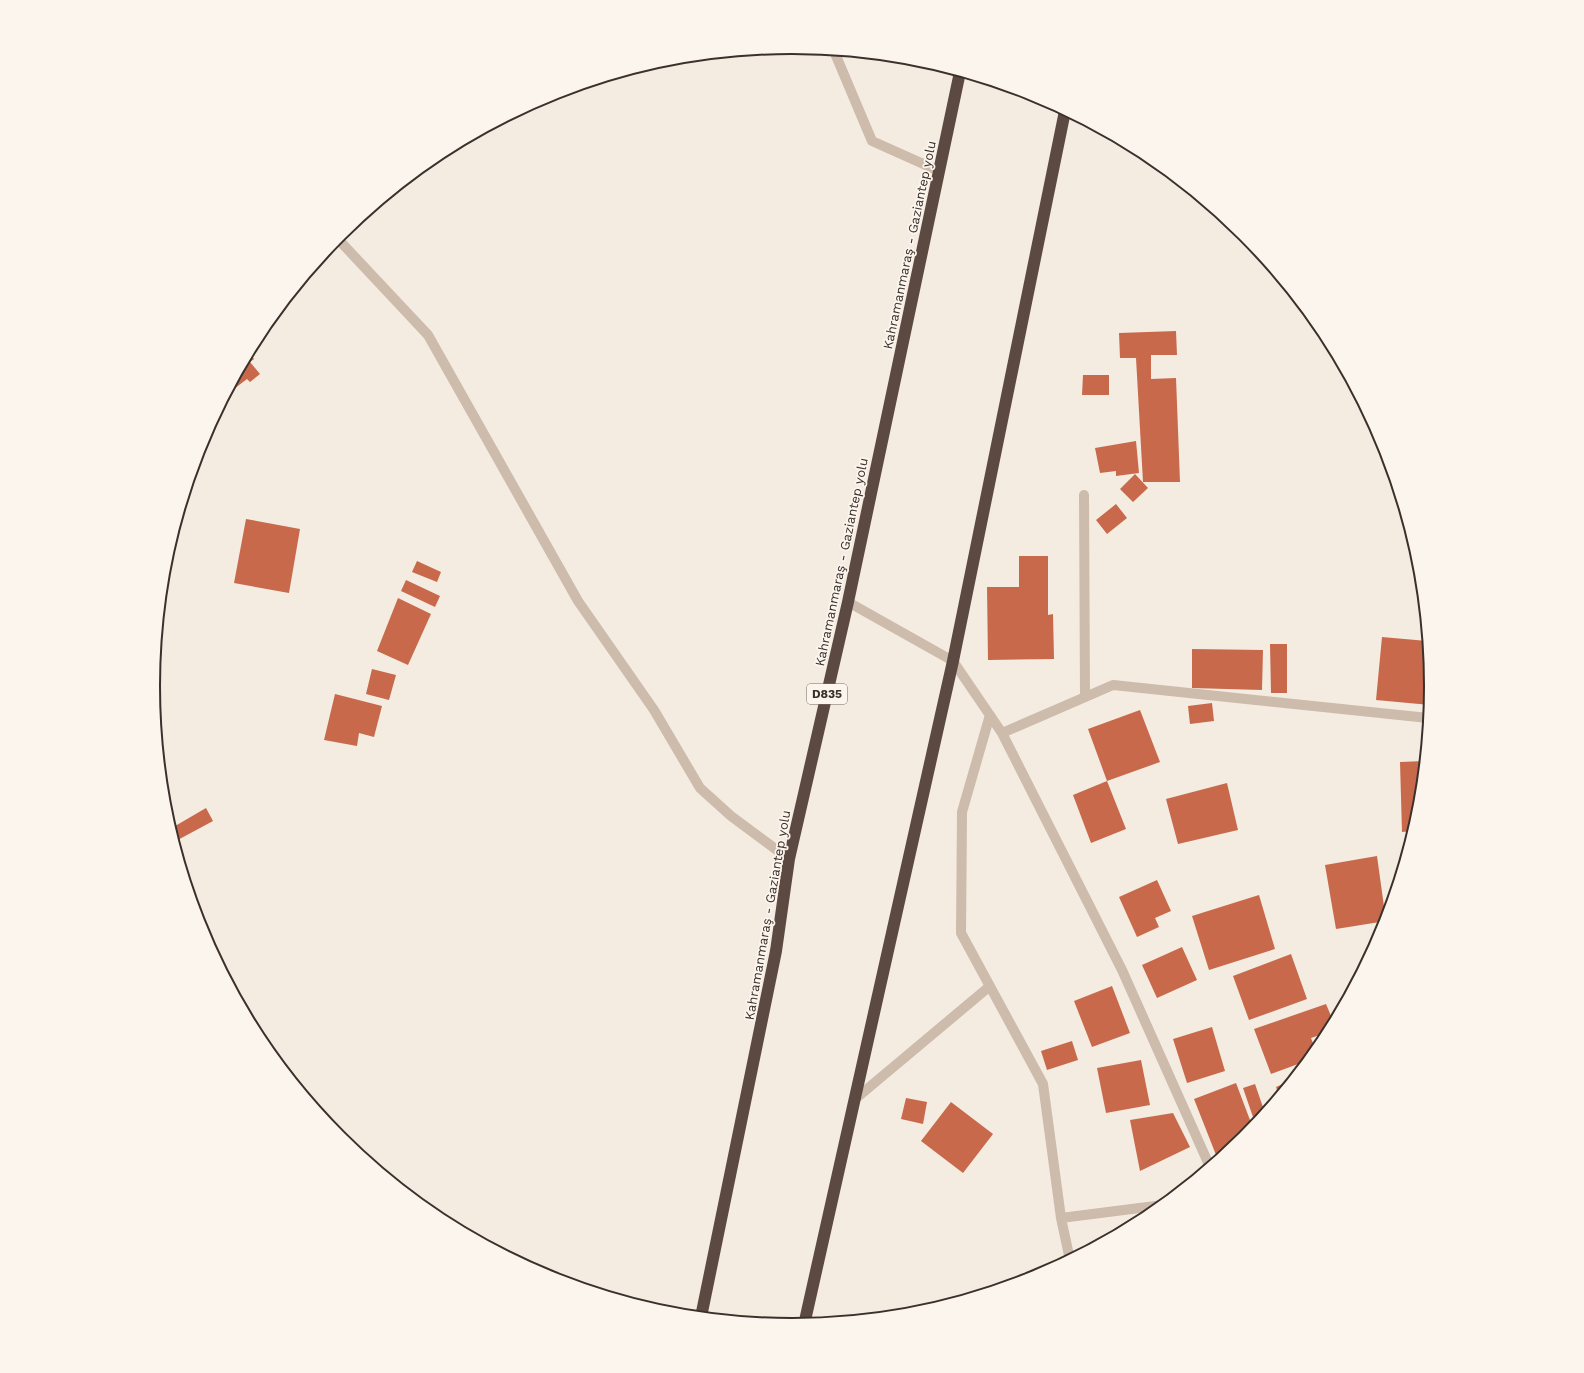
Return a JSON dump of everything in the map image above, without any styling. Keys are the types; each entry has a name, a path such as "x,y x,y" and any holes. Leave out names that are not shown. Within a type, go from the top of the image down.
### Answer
{"highway":[{"name":"Kahramanmaraş - Gaziantep yolu","path":"702,1313 776,951 789,859 848,602 959,77"},
{"path":"805,1319 953,661 1064,115"}],"street":[{"path":"836,55 872,141 939,171"},
{"path":"341,243 428,335 578,601 654,710 700,788 731,816 789,859"},
{"path":"1084,495 1085,697"},
{"path":"848,602 953,661 1002,733 1122,970 1208,1163"},
{"path":"1002,733 1113,685 1423,718"},
{"path":"990,715 962,812 961,933 1043,1084 1061,1218 1069,1255"},
{"path":"854,1100 990,986"},
{"path":"1061,1218 1151,1207"}],"building":[{"path":"1176,331 1177,355 1151,355 1151,379 1176,378 1180,482 1143,482 1136,358 1120,358 1119,333"},
{"path":"252,357 254,359 250,362 260,374 250,382 247,379 234,389"},
{"path":"1083,375 1109,375 1109,395 1082,395"},
{"path":"1136,441 1139,473 1116,476 1116,471 1100,473 1095,448"},
{"path":"1135,474 1148,488 1133,502 1120,489"},
{"path":"1116,504 1127,518 1107,534 1096,520"},
{"path":"246,519 300,529 289,593 234,583"},
{"path":"1019,556 1048,556 1048,615 1053,614 1054,659 988,660 987,587 1019,587"},
{"path":"417,561 441,572 437,582 412,572"},
{"path":"406,580 440,596 435,607 401,591"},
{"path":"398,598 431,614 408,665 377,651"},
{"path":"1382,637 1423,641 1424,704 1376,700"},
{"path":"1270,644 1287,644 1287,693 1271,693"},
{"path":"1192,649 1263,650 1262,690 1192,688"},
{"path":"372,669 396,675 389,700 366,694"},
{"path":"335,694 382,706 374,737 359,733 357,746 324,740"},
{"path":"1212,703 1214,721 1190,724 1188,706"},
{"path":"1140,710 1160,762 1107,781 1088,729"},
{"path":"1420,761 1407,832 1402,832 1400,762"},
{"path":"1107,781 1126,829 1091,843 1073,795"},
{"path":"1227,783 1238,830 1178,844 1166,799"},
{"path":"206,808 213,821 179,840 176,826"},
{"path":"1377,856 1384,908 1379,922 1336,929 1325,865"},
{"path":"1157,880 1171,911 1155,918 1159,927 1137,937 1119,897"},
{"path":"1259,895 1275,949 1209,970 1192,916"},
{"path":"1182,947 1197,980 1157,998 1142,965"},
{"path":"1291,954 1307,999 1249,1020 1233,976"},
{"path":"1112,986 1130,1033 1092,1047 1074,1001"},
{"path":"1326,1004 1331,1017 1320,1035 1311,1038 1313,1044 1300,1063 1271,1074 1254,1029"},
{"path":"1212,1027 1225,1071 1187,1083 1173,1039"},
{"path":"1072,1041 1078,1060 1047,1070 1041,1051"},
{"path":"1141,1060 1150,1105 1106,1113 1097,1068"},
{"path":"1236,1083 1251,1122 1216,1155 1194,1099"},
{"path":"1285,1083 1278,1092 1276,1087"},
{"path":"1255,1084 1264,1109 1257,1116 1253,1117 1243,1088"},
{"path":"906,1098 927,1102 923,1124 901,1119"},
{"path":"951,1102 993,1134 963,1173 921,1141"},
{"path":"1173,1113 1190,1147 1140,1171 1130,1120"}]}
